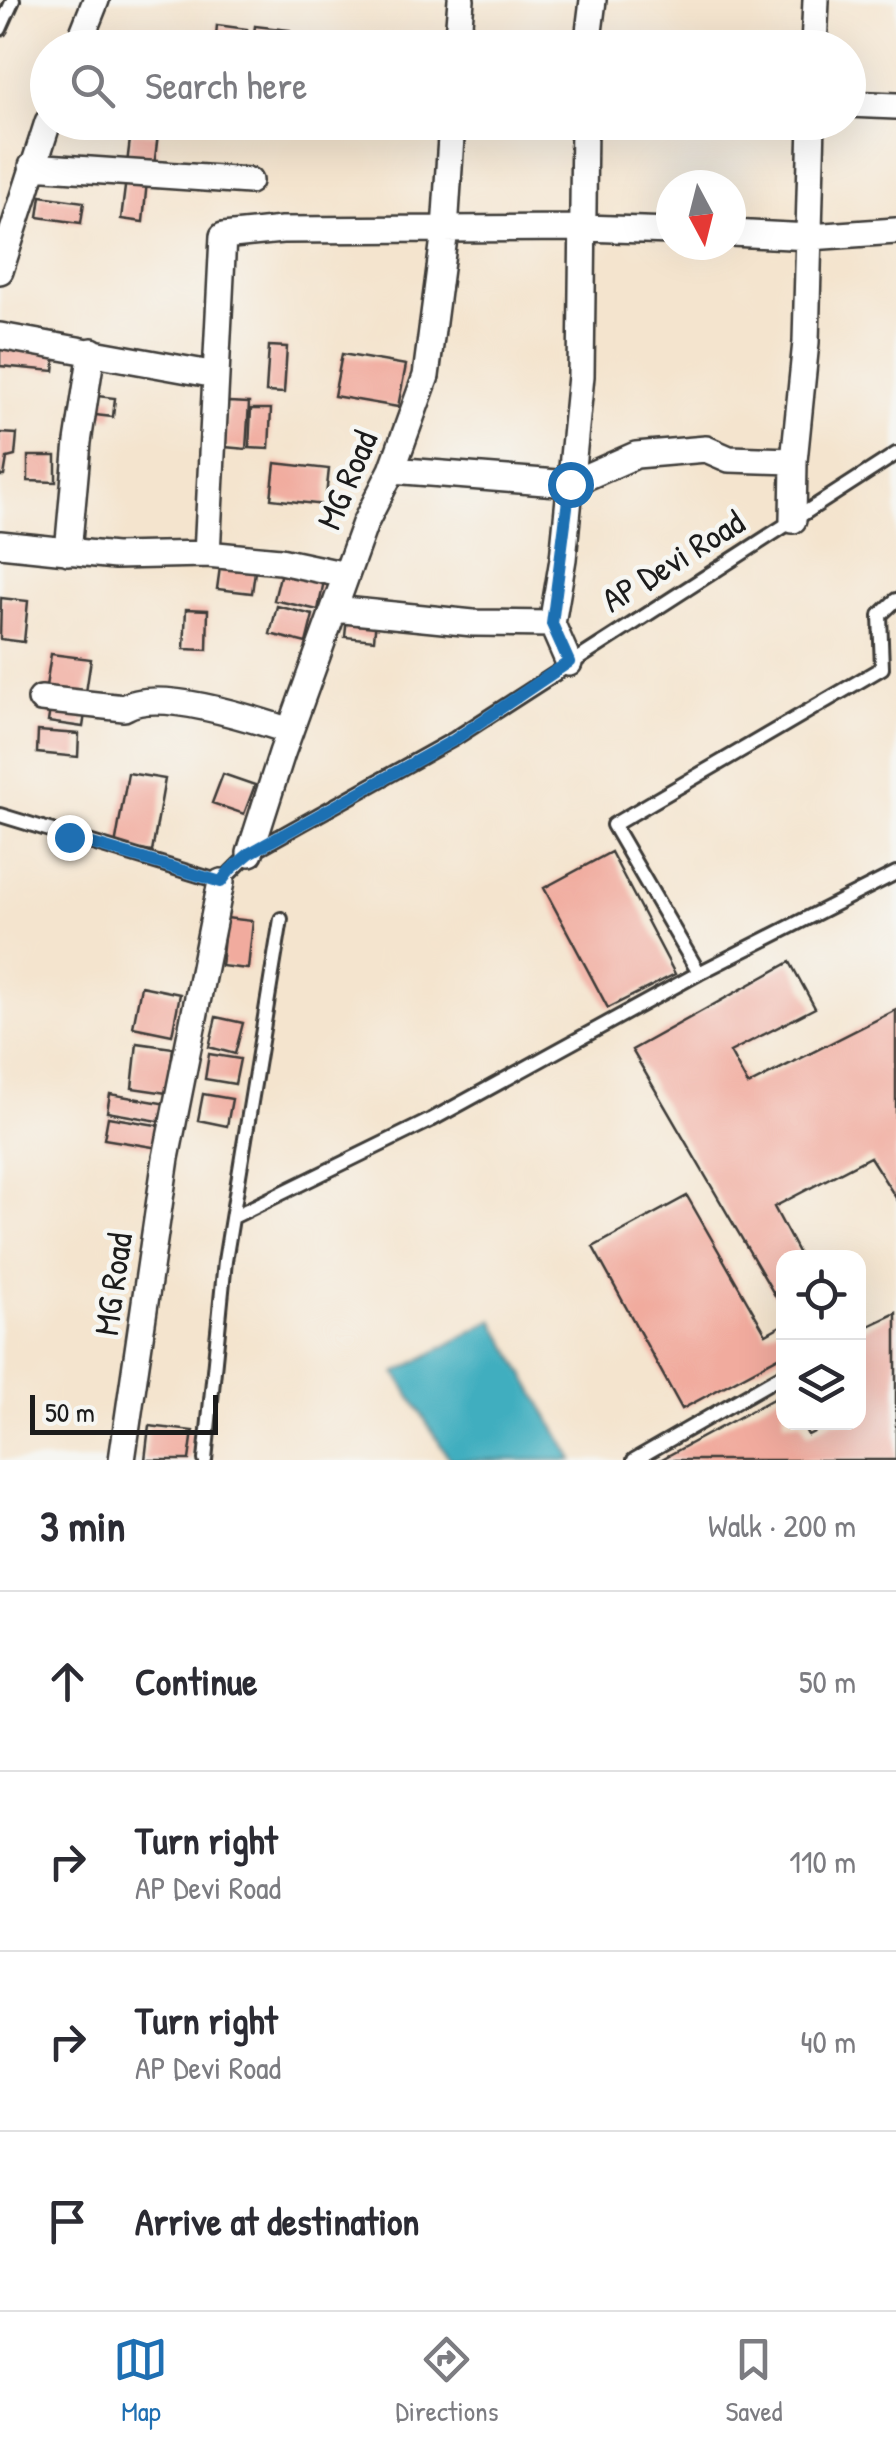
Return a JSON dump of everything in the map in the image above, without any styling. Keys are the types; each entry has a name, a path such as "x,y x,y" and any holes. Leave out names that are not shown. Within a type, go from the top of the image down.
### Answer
{"street":[{"path":"84,30 96,0"},
{"path":"458,30 461,0"},
{"path":"589,30 593,0"},
{"path":"815,30 816,0"},
{"path":"866,105 896,106"},
{"path":"0,271 41,140"},
{"name":"MG Road","path":"250,853 365,523 392,470 426,376 445,230 451,140"},
{"path":"569,662 552,624 582,376 584,140"},
{"path":"792,520 806,342 812,140"},
{"path":"32,166 249,182"},
{"path":"207,554 223,236 282,230 656,230"},
{"path":"746,234 810,237 896,231"},
{"path":"0,336 216,375"},
{"path":"68,552 78,442 92,351"},
{"path":"392,470 570,484 636,455 706,449 729,460 794,461"},
{"path":"0,544 115,556 207,554 280,561 346,575"},
{"path":"334,609 473,623 552,624"},
{"path":"42,699 124,708 136,700 200,706 290,732"},
{"name":"MG Road","path":"122,1460 166,1158 221,882"}],"lane":[{"path":"0,29 13,0"},
{"name":"AP Devi Road","path":"221,882 250,853 454,740 569,662 896,454"},
{"path":"699,973 613,825 882,668 880,615 896,600"},
{"path":"0,815 221,882"},
{"path":"233,1217 430,1120 699,973 896,873"},
{"path":"205,1460 225,1261 281,919"},
{"path":"634,1460 776,1379"}],"water":[{"path":"493,1320 573,1460 450,1460 396,1373"}],"building":[{"path":"217,25 247,29 247,30 217,30"},
{"path":"255,26 290,30 254,30"},
{"path":"130,140 157,140 154,167 127,164"},
{"path":"126,179 147,181 143,222 121,219"},
{"path":"41,196 84,202 81,223 38,217"},
{"path":"269,346 287,347 284,393 266,392"},
{"path":"0,348 56,353 54,371 0,366"},
{"path":"342,354 406,365 398,407 334,396"},
{"path":"88,395 115,398 113,417 86,414"},
{"path":"228,402 249,403 246,449 225,447"},
{"path":"251,409 271,409 269,449 249,448"},
{"path":"0,433 17,434 15,456 7,458 4,476 0,476"},
{"path":"28,456 56,456 56,482 28,481"},
{"path":"275,463 329,469 325,505 271,499"},
{"path":"221,560 256,564 252,593 217,589"},
{"path":"281,572 324,581 318,610 274,600"},
{"path":"1,598 28,601 24,642 0,639"},
{"path":"277,606 313,615 306,643 270,634"},
{"path":"186,609 208,610 207,650 184,649"},
{"path":"347,616 376,618 374,640 345,637"},
{"path":"51,654 91,659 85,699 45,693"},
{"path":"51,702 86,707 83,727 48,722"},
{"path":"38,731 79,734 78,757 37,753"},
{"path":"128,773 165,779 152,852 115,846"},
{"path":"223,774 255,785 244,814 212,803"},
{"path":"611,852 675,974 608,1008 544,888"},
{"path":"226,918 253,921 248,969 221,966"},
{"path":"790,962 815,1008 730,1052 748,1085 896,1010 896,1198 870,1157 774,1207 797,1250 776,1250 776,1297 632,1050"},
{"path":"141,986 180,994 172,1035 133,1027"},
{"path":"216,1017 243,1023 235,1054 209,1047"},
{"path":"137,1043 173,1048 167,1093 132,1088"},
{"path":"209,1054 240,1059 235,1084 205,1079"},
{"path":"110,1094 167,1104 164,1122 107,1112"},
{"path":"203,1094 232,1099 227,1126 198,1120"},
{"path":"108,1117 168,1127 165,1149 104,1139"},
{"path":"687,1196 766,1334 776,1328 776,1358 682,1409 593,1247"},
{"path":"896,1313 896,1460 660,1460 776,1397 776,1430 805,1430 808,1435 818,1430 866,1430 866,1327"},
{"path":"149,1426 193,1431 189,1460 145,1460"}],"route":[{"path":"69,837 221,882 250,853 454,740 569,662 552,624 570,484"}]}
